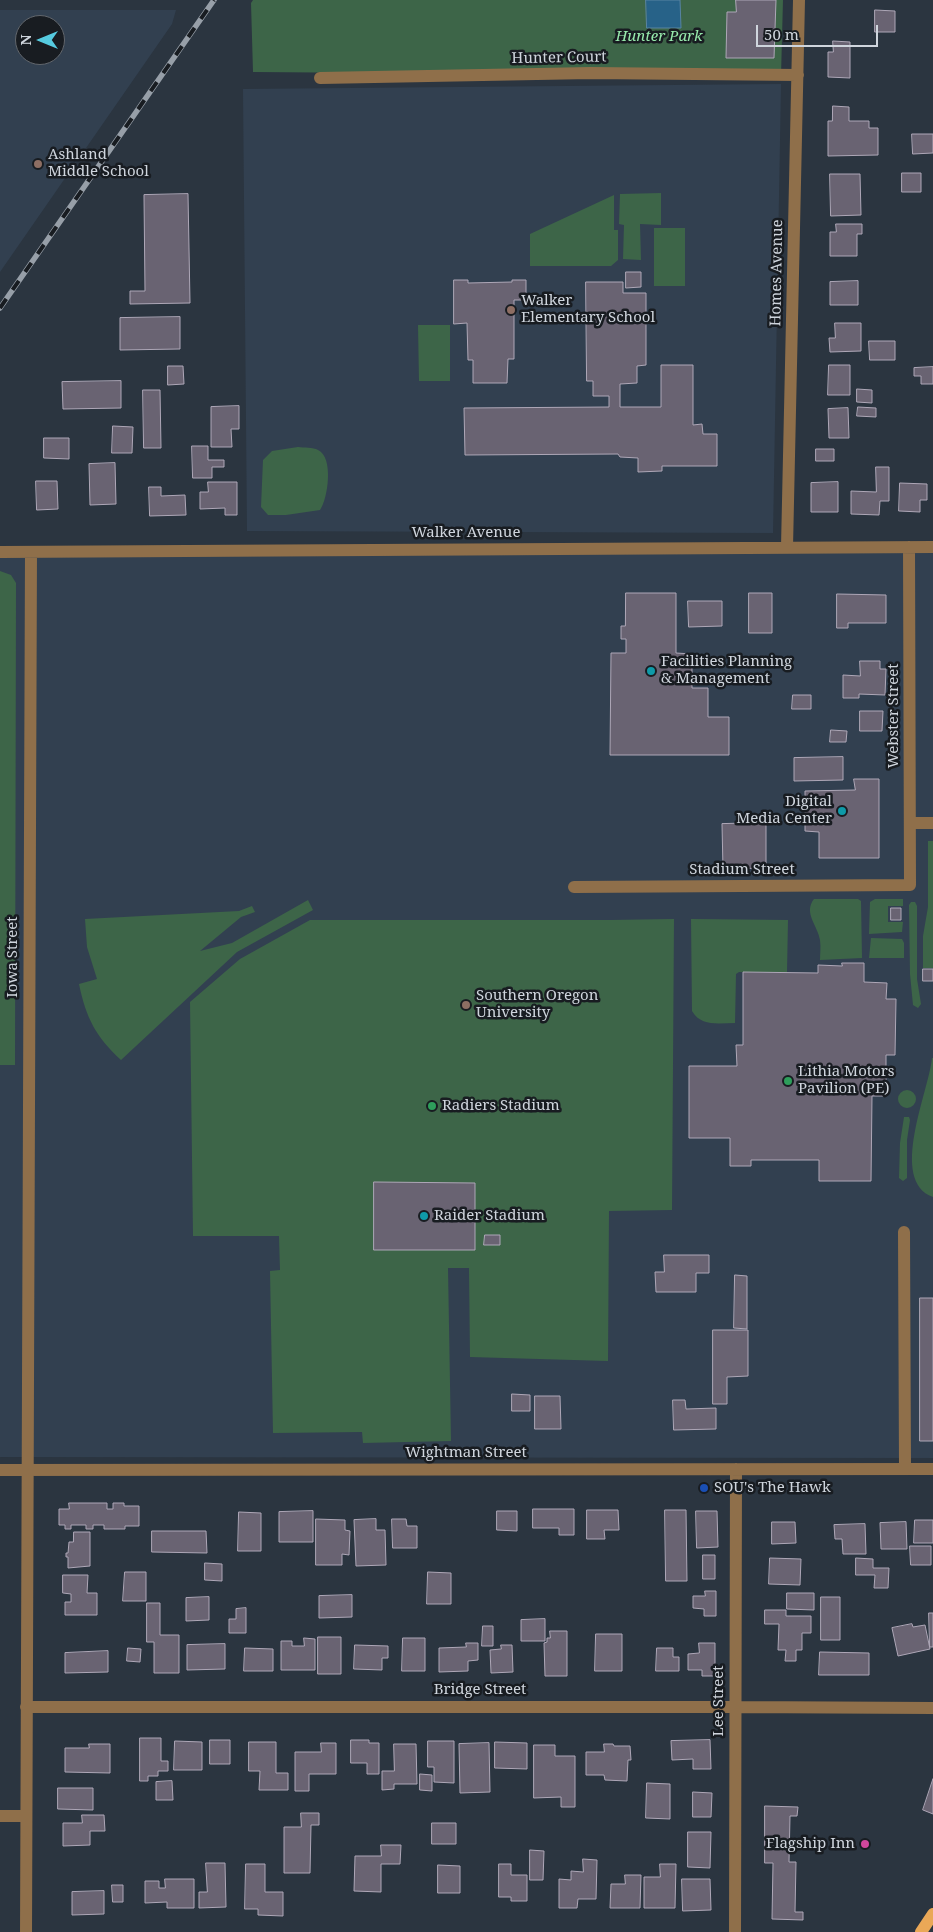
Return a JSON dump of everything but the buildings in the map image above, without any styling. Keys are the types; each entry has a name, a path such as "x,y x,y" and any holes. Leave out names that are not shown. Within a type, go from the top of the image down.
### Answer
{"main road":[{"path":"921,1932 933,1914"}],"street":[{"name":"Homes Avenue","path":"787,547 799,0"},
{"name":"Hunter Court","path":"320,78 591,73 798,75"},
{"name":"Webster Street","path":"909,547 910,885"},
{"name":"Walker Avenue","path":"0,552 933,547"},
{"name":"Iowa Street","path":"26,1932 31,552"},
{"path":"911,824 933,823"},
{"name":"Stadium Street","path":"574,887 910,885"},
{"path":"904,1232 905,1468"},
{"name":"Lee Street","path":"735,1932 736,1469"},
{"name":"Wightman Street","path":"0,1470 933,1469"},
{"name":"Bridge Street","path":"26,1707 735,1706 933,1708"},
{"path":"0,1816 26,1816"}],"shaded area":[{"name":"Ashland Middle School","path":"0,10 176,10 172,24 0,272"},
{"name":"Walker Elementary School","path":"781,84 773,533 247,531 243,89"},
{"name":"Southern Oregon University","path":"933,550 933,1458 0,1457 0,553"}],"green space":[{"name":"Hunter Park","path":"253,0 783,0 781,76 253,72 251,3"},
{"path":"661,193 661,225 640,224 641,260 623,259 624,225 619,224 620,194"},
{"path":"614,195 614,230 618,230 618,260 611,266 530,266 530,234"},
{"path":"654,228 685,228 685,286 654,286"},
{"path":"418,325 450,325 450,381 419,381"},
{"path":"298,447 311,448 323,454 328,469 328,478 323,505 320,510 286,515 268,515 261,507 263,460 272,451"},
{"path":"0,571 11,575 16,583 15,1065 0,1065"},
{"path":"928,841 933,841 933,968 923,968 923,936 928,907"},
{"path":"814,899 858,899 861,901 862,958 820,960 820,940 810,909"},
{"path":"875,899 903,899 903,906 888,906 888,922 903,922 902,932 869,934 870,902"},
{"path":"308,900 313,910 237,952 121,1060 112,1052 93,1026 85,1007 79,984 97,979 87,947 85,919 239,911 252,906 255,912 241,917 200,951 232,943"},
{"path":"911,902 915,902 917,906 917,979 921,1004 918,1008 913,1005 910,974 909,905"},
{"name":"Radiers Stadium","path":"674,919 672,1210 609,1211 608,1361 470,1357 469,1268 448,1268 451,1441 363,1443 362,1432 273,1433 270,1271 280,1270 279,1236 193,1236 190,1002 240,959 310,920"},
{"path":"691,919 788,920 787,972 739,972 736,974 735,1023 705,1022 700,1020 692,1011"},
{"path":"871,938 902,939 904,943 904,958 869,958"},
{"path":"932,1058 933,1197 920,1188 913,1173 912,1155 919,1112"},
{"path":"907,1090 913,1093 916,1099 913,1105 907,1108 901,1105 898,1099 901,1093"},
{"path":"904,1117 909,1117 910,1120 907,1140 907,1178 903,1181 899,1178 900,1143"}],"water":[{"path":"646,0 680,0 681,28 647,28"}],"railway":[{"path":"0,308 214,0"}],"place":[{"name":"Ashland Middle School","path":"38,164"},
{"name":"Walker Elementary School","path":"511,310"},
{"name":"Facilities Planning & Management","path":"651,671"},
{"name":"Digital Media Center","path":"842,811"},
{"name":"Southern Oregon University","path":"466,1005"},
{"name":"Lithia Motors Pavilion (PE)","path":"788,1081"},
{"name":"Radiers Stadium","path":"432,1106"},
{"name":"Raider Stadium","path":"424,1216"},
{"name":"SOU's The Hawk","path":"704,1488"},
{"name":"Flagship Inn","path":"865,1844"}]}
